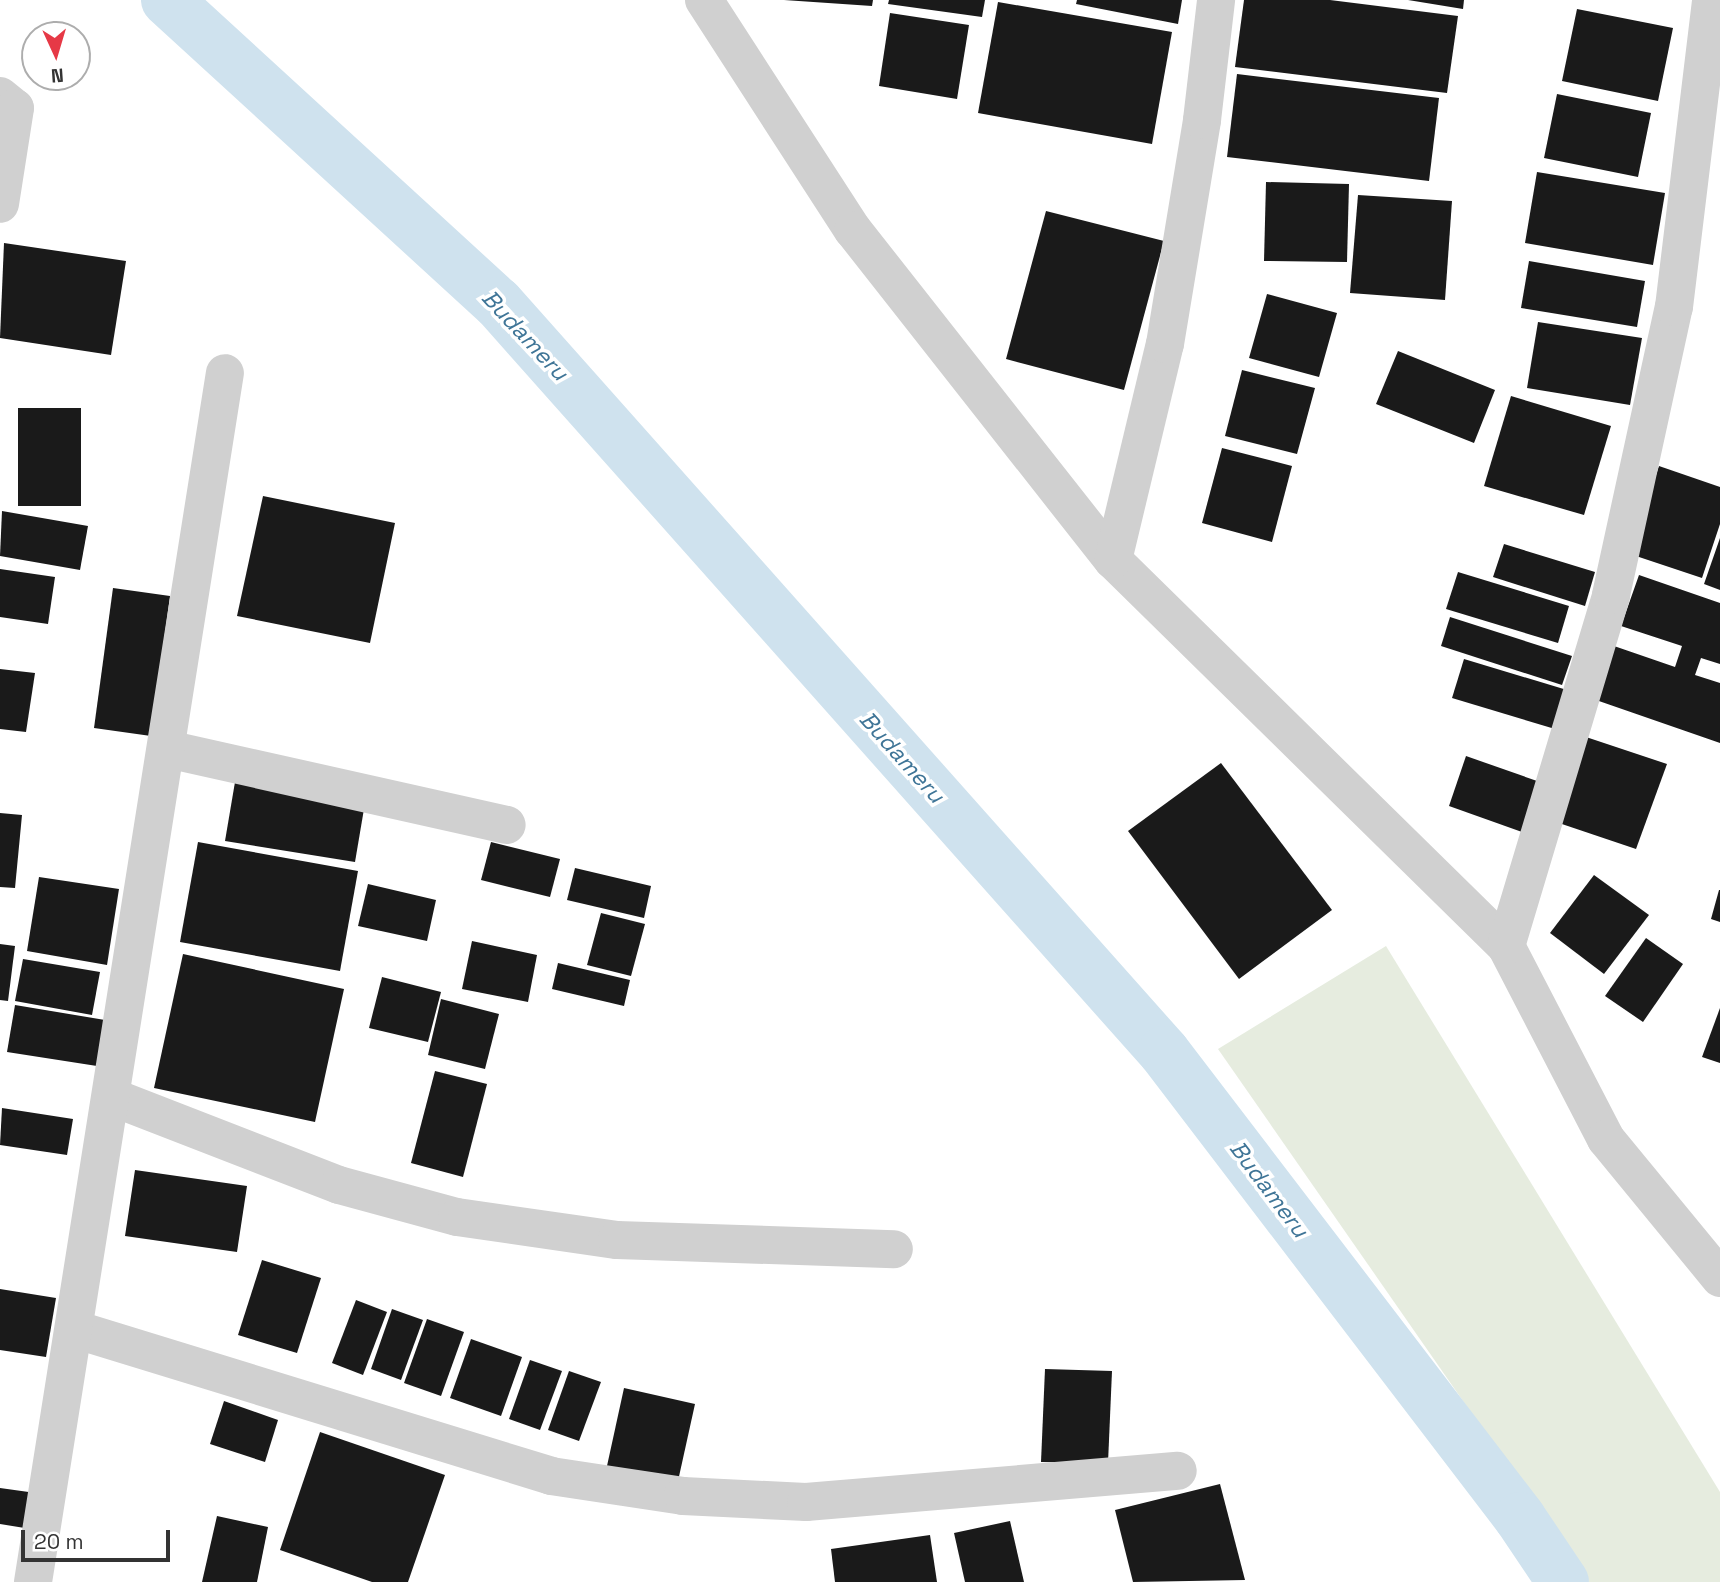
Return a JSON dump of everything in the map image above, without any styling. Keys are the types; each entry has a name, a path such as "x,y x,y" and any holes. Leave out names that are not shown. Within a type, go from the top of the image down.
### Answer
{"street":[{"path":"704,0 853,230 1113,560 1506,946 1606,1139 1720,1278"},
{"path":"1113,560 1165,344 1202,120 1216,0"},
{"path":"1506,946 1611,595 1671,320 1711,0"},
{"path":"0,96 15,108 0,204"},
{"path":"33,1582 225,373"},
{"path":"167,749 507,825"},
{"path":"112,1097 339,1185 457,1217 617,1240 894,1250"},
{"path":"74,1329 551,1476 683,1496 806,1502 1178,1471"}],"shaded area":[{"path":"1386,946 1720,1492 1720,1582 1589,1582 1218,1049"}],"building":[{"path":"784,0 873,0 872,6"},
{"path":"889,0 985,0 982,17 888,4"},
{"path":"1077,0 1182,0 1178,24 1076,4"},
{"path":"1244,0 1330,0 1458,16 1447,93 1235,67"},
{"path":"1408,0 1464,0 1463,9"},
{"path":"998,2 1172,32 1152,144 978,113"},
{"path":"1577,9 1673,28 1658,101 1562,81"},
{"path":"890,13 969,25 957,99 879,86"},
{"path":"1237,74 1439,98 1429,181 1227,157"},
{"path":"1557,94 1651,113 1638,177 1544,158"},
{"path":"1537,172 1665,193 1653,265 1525,243"},
{"path":"1266,182 1349,184 1347,262 1264,261"},
{"path":"1358,195 1452,201 1445,300 1350,293"},
{"path":"1046,211 1164,241 1124,390 1006,359"},
{"path":"4,243 126,261 111,355 0,338"},
{"path":"1529,261 1645,281 1637,327 1521,308"},
{"path":"1267,294 1337,313 1319,377 1249,358"},
{"path":"1538,322 1642,338 1630,405 1527,388"},
{"path":"1398,351 1495,390 1474,443 1376,404"},
{"path":"1242,370 1315,388 1297,454 1225,436"},
{"path":"1511,396 1611,426 1584,515 1484,486"},
{"path":"18,408 81,408 81,506 18,506"},
{"path":"1222,448 1292,466 1272,542 1202,523"},
{"path":"1659,466 1720,487 1720,524 1702,578 1630,554"},
{"path":"263,496 395,523 370,643 237,616"},
{"path":"2,511 88,526 80,570 0,556"},
{"path":"1720,538 1720,590 1704,584"},
{"path":"1504,544 1595,572 1585,606 1493,577"},
{"path":"0,569 55,577 48,624 0,617"},
{"path":"1458,572 1569,606 1558,643 1446,609"},
{"path":"1639,575 1720,603 1720,664 1701,658 1695,675 1720,683 1720,743 1596,700 1614,646 1675,667 1682,646 1621,626"},
{"path":"113,588 170,596 151,736 94,728"},
{"path":"1450,617 1572,656 1562,685 1441,646"},
{"path":"1464,659 1567,690 1555,729 1452,698"},
{"path":"0,669 35,673 26,732 0,729"},
{"path":"1577,734 1667,764 1636,849 1547,819"},
{"path":"1466,756 1540,782 1522,832 1449,806"},
{"path":"1221,763 1332,910 1239,979 1128,831"},
{"path":"235,782 365,803 355,862 225,841"},
{"path":"0,813 22,815 15,888 0,887"},
{"path":"198,842 358,871 340,971 180,942"},
{"path":"491,842 560,859 550,897 481,880"},
{"path":"575,868 651,886 644,918 567,900"},
{"path":"1594,875 1649,915 1604,974 1550,933"},
{"path":"39,877 119,889 107,965 27,951"},
{"path":"368,884 436,900 427,941 358,926"},
{"path":"1720,890 1720,922 1711,919"},
{"path":"601,913 645,924 631,976 587,965"},
{"path":"1646,938 1683,964 1643,1022 1605,996"},
{"path":"472,941 537,955 528,1002 462,989"},
{"path":"0,944 15,946 8,1001 0,1000"},
{"path":"183,954 344,989 315,1122 154,1088"},
{"path":"23,959 100,972 92,1015 15,1001"},
{"path":"558,963 630,980 624,1006 552,989"},
{"path":"382,977 441,992 428,1042 369,1028"},
{"path":"441,999 499,1014 485,1069 428,1055"},
{"path":"15,1005 105,1020 97,1066 7,1052"},
{"path":"1720,1008 1720,1063 1702,1057"},
{"path":"435,1071 487,1084 463,1177 411,1163"},
{"path":"2,1108 73,1119 67,1155 0,1145"},
{"path":"135,1170 247,1186 237,1252 125,1236"},
{"path":"262,1260 321,1278 297,1353 238,1335"},
{"path":"0,1289 56,1298 46,1357 0,1350"},
{"path":"356,1300 387,1312 363,1375 332,1363"},
{"path":"392,1309 423,1320 401,1380 371,1369"},
{"path":"427,1319 464,1332 441,1396 404,1383"},
{"path":"471,1339 522,1357 501,1416 450,1398"},
{"path":"530,1360 562,1371 540,1430 509,1419"},
{"path":"1045,1369 1112,1371 1108,1463 1041,1462"},
{"path":"569,1371 601,1382 579,1441 548,1430"},
{"path":"624,1388 695,1404 678,1481 607,1466"},
{"path":"224,1401 278,1420 265,1462 210,1444"},
{"path":"320,1432 445,1475 408,1582 372,1582 280,1550"},
{"path":"1220,1484 1245,1580 1133,1582 1115,1510"},
{"path":"0,1488 43,1494 37,1530 0,1524"},
{"path":"217,1516 268,1527 257,1582 202,1582"},
{"path":"1010,1521 1024,1582 965,1582 954,1533"},
{"path":"930,1535 937,1582 835,1582 831,1549"}],"waterway":[{"name":"Budameru","path":"167,0 498,303 1164,1052 1520,1518 1563,1582"}]}
